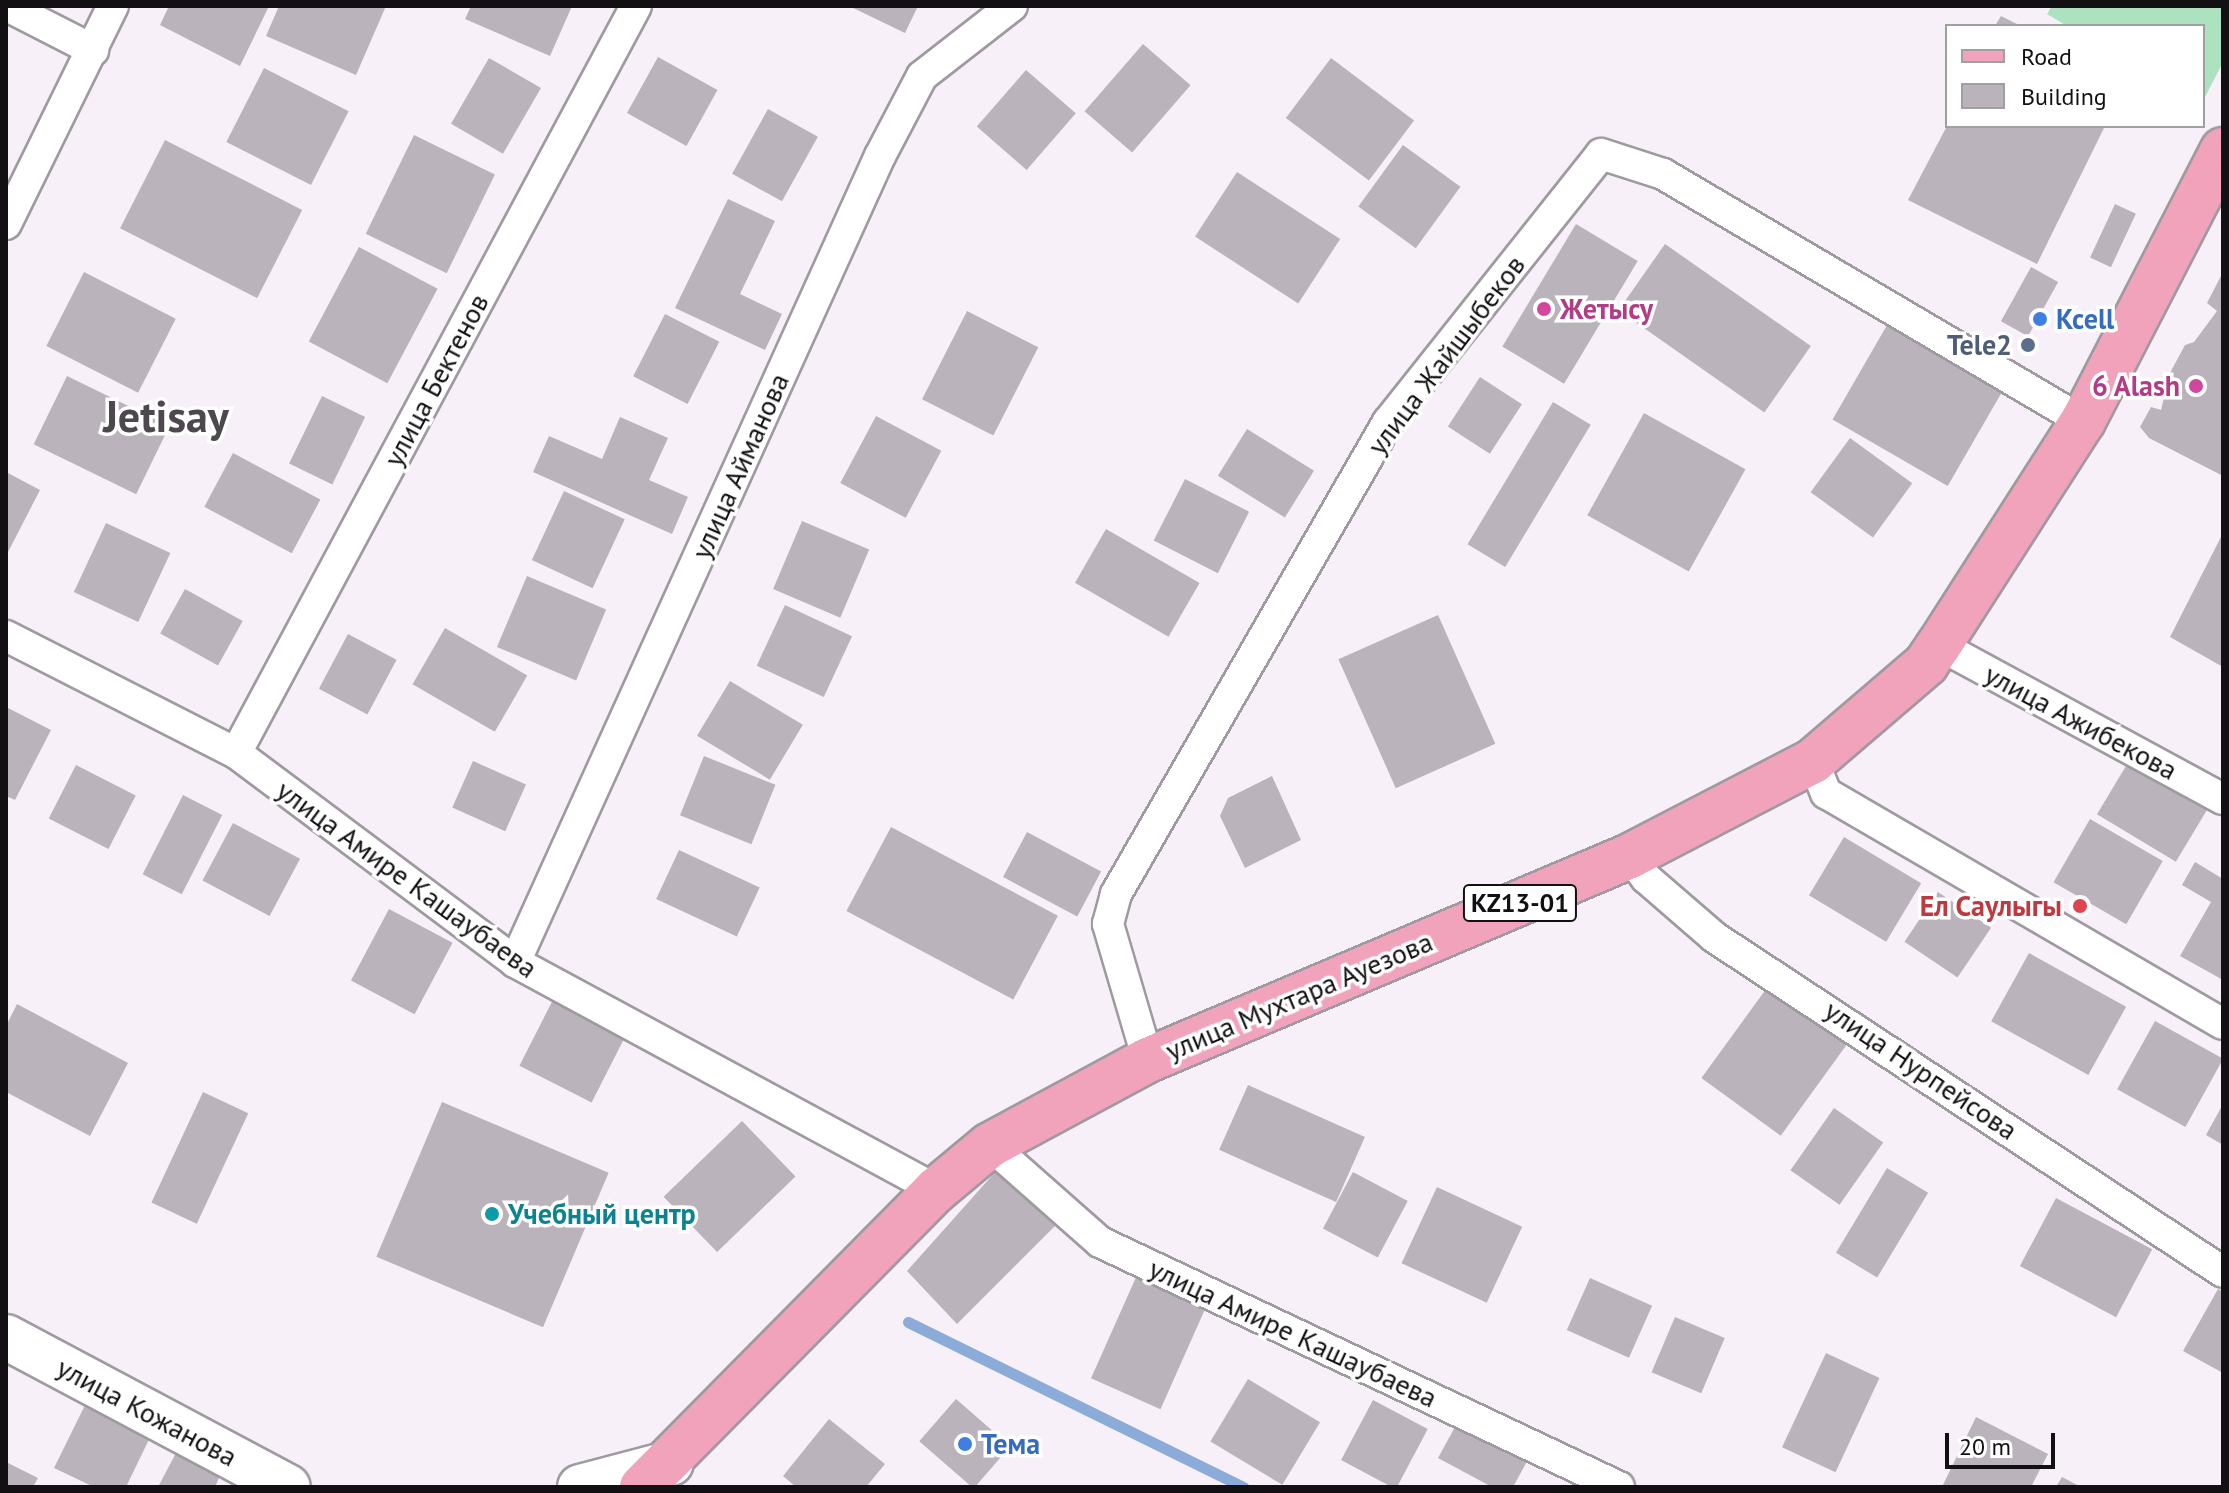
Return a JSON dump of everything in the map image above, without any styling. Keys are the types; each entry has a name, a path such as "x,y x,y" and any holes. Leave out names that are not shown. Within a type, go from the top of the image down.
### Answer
{"main road":[{"name":"улица Мухтара Ауезова","path":"650,1481 936,1190 990,1145 1148,1060 1630,856 1813,761 1926,664 1939,645 2083,421 2223,150"},
{"name":"улица Кожанова","path":"6,1337 288,1487"},
{"path":"580,1487 650,1481"}],"street":[{"path":"7,6 93,50"},
{"path":"6,224 113,6"},
{"name":"улица Бектенов","path":"236,753 636,6"},
{"name":"улица Айманова","path":"515,962 880,156 922,76 1012,6"},
{"name":"улица Жайшыбеков","path":"1148,1060 1108,924 1116,894 1388,422 1601,154 1663,174 2083,421"},
{"name":"улица Амире Кашаубаева","path":"6,636 236,753 515,962 936,1190"},
{"name":"улица Ажибекова","path":"1939,645 2223,799"},
{"path":"1813,761 1826,793 2223,1024"},
{"name":"улица Нурпейсова","path":"1630,856 1646,878 1714,937 2223,1272"},
{"name":"улица Амире Кашаубаева","path":"990,1145 1100,1242 1619,1487"}],"green space":[{"path":"2052,6 2223,6 2223,62 2205,97 2205,24 2064,24 2047,14"}],"building":[{"path":"169,6 269,6 240,66 160,25"},
{"path":"279,6 386,6 356,75 266,36"},
{"path":"471,6 572,6 550,56 465,19"},
{"path":"849,6 918,6 905,33"},
{"path":"2001,16 2017,24 1996,24"},
{"path":"1143,44 1191,85 1132,153 1085,111"},
{"path":"658,57 717,90 686,146 627,113"},
{"path":"489,58 541,88 503,154 451,124"},
{"path":"1331,58 1414,121 1369,180 1286,118"},
{"path":"264,68 349,111 311,185 226,142"},
{"path":"1026,70 1076,113 1027,170 977,127"},
{"path":"768,109 818,137 782,201 732,174"},
{"path":"1946,128 2104,128 2037,264 1908,200"},
{"path":"414,135 495,174 447,273 366,234"},
{"path":"165,140 302,210 257,298 120,228"},
{"path":"1403,145 1460,187 1416,248 1358,206"},
{"path":"1237,172 1340,239 1298,304 1195,237"},
{"path":"728,199 775,221 740,294 782,314 765,350 675,308"},
{"path":"2115,204 2136,214 2111,267 2090,257"},
{"path":"1576,224 1638,261 1564,384 1502,347"},
{"path":"1665,244 1811,346 1764,412 1619,310"},
{"path":"359,247 438,289 387,383 309,341"},
{"path":"2031,267 2058,282 2028,336 2001,321"},
{"path":"84,272 176,319 138,393 46,346"},
{"name":"6 Alash","path":"2223,272 2223,476 2149,438 2140,427 2151,407 2161,410 2170,373 2185,345 2194,342 2217,311 2207,303"},
{"path":"967,311 1038,347 993,436 922,399"},
{"path":"665,314 719,342 688,404 633,376"},
{"path":"1890,320 2005,386 1948,486 1832,420"},
{"path":"67,376 169,426 136,494 34,444"},
{"path":"1480,377 1522,404 1490,454 1448,426"},
{"path":"322,396 365,417 332,484 289,463"},
{"path":"1553,402 1591,425 1505,567 1468,544"},
{"path":"1644,413 1745,469 1689,572 1587,515"},
{"path":"876,416 941,451 906,518 840,483"},
{"path":"620,417 668,438 649,480 688,497 672,534 533,472 549,436 602,459"},
{"path":"1247,429 1314,471 1285,518 1218,476"},
{"path":"1850,438 1912,483 1873,537 1811,492"},
{"path":"233,453 320,499 292,553 204,507"},
{"path":"6,472 40,490 6,556"},
{"path":"1185,479 1249,512 1218,573 1154,540"},
{"path":"564,491 625,519 593,588 532,560"},
{"path":"802,521 869,550 840,618 773,589"},
{"path":"106,523 170,553 138,622 74,592"},
{"path":"1106,529 1200,583 1169,637 1075,583"},
{"path":"2223,533 2223,667 2170,637"},
{"path":"527,576 606,610 576,680 497,647"},
{"path":"185,589 243,621 218,666 160,634"},
{"path":"785,605 852,636 824,697 757,666"},
{"path":"1438,615 1495,744 1396,788 1338,659"},
{"path":"445,628 527,675 495,732 412,684"},
{"path":"348,634 397,660 367,715 319,689"},
{"path":"730,681 803,725 770,780 697,736"},
{"path":"6,707 51,730 15,800 6,796"},
{"path":"704,756 775,785 751,844 680,815"},
{"path":"2132,756 2211,803 2176,862 2097,814"},
{"path":"473,761 526,785 505,831 452,808"},
{"path":"76,765 136,795 108,849 49,818"},
{"path":"1272,776 1301,840 1245,868 1220,816 1228,798"},
{"path":"183,795 222,815 182,894 143,874"},
{"path":"2090,819 2163,861 2126,924 2054,882"},
{"path":"233,823 300,859 270,916 202,880"},
{"path":"891,827 1058,916 1013,1000 846,911"},
{"path":"1027,832 1101,871 1077,916 1003,877"},
{"path":"1844,837 1921,883 1886,942 1809,895"},
{"path":"679,850 760,888 737,937 656,899"},
{"path":"2195,862 2223,879 2223,980 2180,956 2211,902 2182,885"},
{"path":"1938,892 1991,928 1958,978 1904,942"},
{"path":"389,909 453,943 415,1014 351,981"},
{"path":"2029,953 2126,1007 2088,1075 1991,1021"},
{"path":"1769,985 1848,1043 1781,1136 1701,1078"},
{"path":"558,990 630,1027 592,1103 519,1066"},
{"path":"17,1004 128,1063 90,1136 6,1092 6,1026"},
{"path":"2155,1021 2223,1059 2185,1127 2117,1089"},
{"path":"1248,1085 1365,1137 1336,1202 1219,1150"},
{"path":"203,1092 248,1113 197,1224 151,1203"},
{"name":"Учебный центр","path":"442,1102 609,1173 543,1327 376,1257"},
{"path":"2223,1104 2223,1145 2206,1135"},
{"path":"1834,1108 1883,1142 1840,1205 1790,1170"},
{"path":"742,1121 795,1176 717,1252 664,1197"},
{"path":"1887,1168 1928,1193 1877,1278 1836,1253"},
{"path":"997,1170 1058,1223 957,1324 907,1271"},
{"path":"1353,1172 1408,1201 1378,1258 1323,1229"},
{"path":"1437,1187 1522,1227 1487,1303 1402,1263"},
{"path":"2056,1198 2152,1249 2116,1317 2020,1266"},
{"path":"1137,1275 1206,1306 1160,1409 1091,1378"},
{"path":"1590,1278 1652,1306 1629,1358 1567,1330"},
{"path":"2218,1289 2223,1292 2223,1373 2183,1351"},
{"path":"1675,1317 1725,1338 1701,1393 1652,1372"},
{"path":"1826,1353 1879,1378 1836,1472 1782,1447"},
{"path":"1248,1379 1320,1422 1282,1485 1210,1442"},
{"path":"90,1395 155,1427 126,1487 94,1487 54,1468"},
{"name":"Тема","path":"956,1399 1010,1446 972,1487 919,1441"},
{"path":"1373,1400 1428,1429 1397,1487 1341,1460"},
{"path":"1461,1416 1531,1454 1513,1487 1492,1487 1438,1458"},
{"path":"1976,1417 2048,1454 2031,1487 1942,1487"},
{"path":"829,1419 885,1464 866,1487 796,1487 783,1476"},
{"path":"177,1451 221,1473 215,1487 158,1487"},
{"path":"6,1462 38,1478 33,1487 6,1487"},
{"path":"2062,1477 2081,1487 2056,1487"}],"waterway":[{"path":"908,1322 1244,1487"}],"place":[{"name":"Жетысу","path":"1544,309"},
{"name":"Kcell","path":"2040,319"},
{"name":"Tele2","path":"2028,345"},
{"name":"6 Alash","path":"2196,386"},
{"name":"Ел Саулыгы","path":"2080,906"},
{"name":"Учебный центр","path":"492,1214"},
{"name":"Тема","path":"965,1444"}],"district":[{"name":"Jetisay","path":"166,416"}]}
